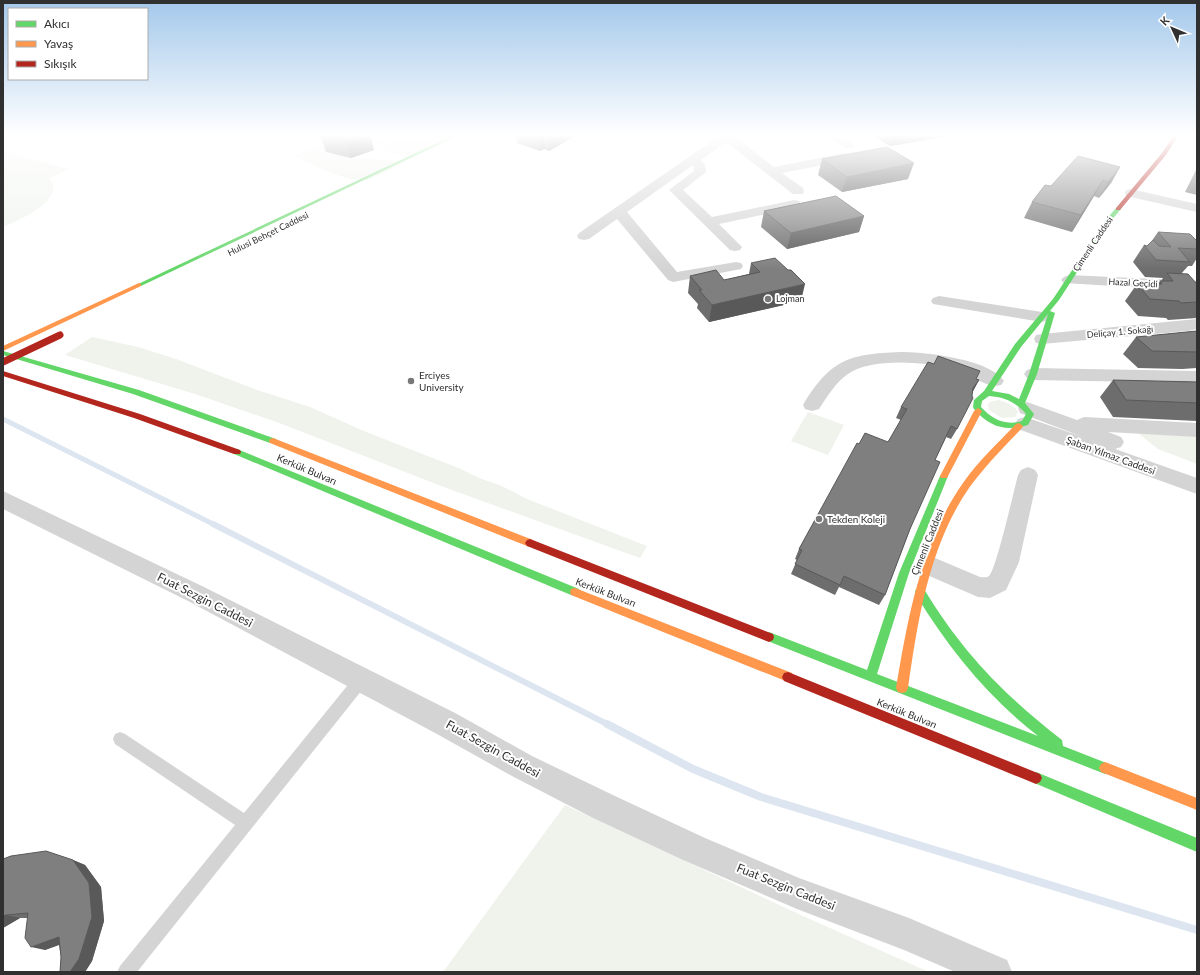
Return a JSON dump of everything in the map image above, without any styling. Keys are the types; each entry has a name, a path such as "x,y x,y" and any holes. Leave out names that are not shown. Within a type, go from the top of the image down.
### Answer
{"street":[{"name":"Hulusi Behçet Caddesi","path":"3,349 362,180"},
{"name":"Hulusi Behçet Caddesi","path":"265,236 381,180"},
{"path":"584,236 665,180"},
{"path":"690,180 675,190 735,247"},
{"path":"709,222 796,198 780,180"},
{"name":"Çimenli Caddesi","path":"871,676 888,616 924,519 960,443 978,411 976,405 977,400 991,387 1018,346 1056,300 1107,222 1142,180"},
{"path":"1131,193 1197,208"},
{"path":"619,212 673,277 736,266"},
{"name":"Hazal Geçidi","path":"1069,280 1197,286"},
{"name":"Çimenli Caddesi","path":"902,688 908,642 928,564 941,532 964,490 1023,415 1042,339 1056,300"},
{"path":"939,301 1042,317"},
{"name":"Deliçay 1. Sokağı","path":"1042,339 1197,324"},
{"path":"3,362 64,334"},
{"name":"Kerkük Bulvarı","path":"3,353 136,392 255,434 1197,804"},
{"path":"812,405 836,373 851,364 869,359 914,357 941,360 974,370 991,387 1004,394 1023,415 1010,427 996,423 978,411"},
{"name":"Kerkük Bulvarı","path":"3,373 137,416 238,453 1197,845"},
{"path":"1033,374 1197,377"},
{"name":"Şaban Yılmaz Caddesi","path":"1023,415 1070,424 1100,437 1197,472"},
{"name":"Şaban Yılmaz Caddesi","path":"1023,415 1197,486"},
{"path":"1070,424 1197,430"},
{"path":"928,564 978,587 990,588 998,583 1007,562 1028,475"},
{"name":"Fuat Sezgin Caddesi","path":"3,499 189,591 447,724 528,769 604,808 694,849 797,893 909,935 995,972"},
{"path":"920,592 941,629 972,669 1018,714 1076,756"}],"lane":[{"path":"126,972 360,680"},
{"path":"120,739 246,823"}],"shaded area":[{"path":"3,180 50,180 53,186 52,194 47,201 39,208 19,220 3,227"},
{"path":"92,337 138,347 176,359 257,390 310,407 366,432 502,486 527,499 647,546 640,558 449,489 282,424 195,394 65,355"},
{"path":"998,400 1015,408 1018,412 1015,417 1002,418 989,410 988,404"},
{"path":"808,412 844,425 828,455 791,441"},
{"path":"1138,433 1197,437 1197,464 1158,449"},
{"path":"565,805 803,916 929,972 443,972"}],"building":[{"path":"1057,180 1110,180 1108,182 1103,180 1081,215 1032,202 1045,185 1051,186"},
{"path":"836,196 864,216 791,233 764,211"},
{"path":"1158,232 1190,234 1197,241 1197,249 1178,248 1190,262 1156,260 1144,245 1147,246 1153,240 1159,246 1171,247"},
{"path":"775,258 788,270 791,270 805,284 712,305 699,290 702,290 690,276 716,270 724,280 760,272 751,263"},
{"path":"1167,273 1188,274 1197,284 1197,302 1181,303 1179,301 1150,299 1137,284 1162,284 1160,281 1173,281"},
{"path":"1197,331 1197,352 1152,351 1136,337"},
{"path":"938,356 980,371 976,379 979,380 973,388 973,398 957,429 951,426 935,460 940,462 910,529 885,595 844,576 840,585 795,564 802,550 799,549 857,443 859,444 865,433 888,442 907,409 901,407 928,362 934,364"},
{"path":"1113,380 1197,382 1197,403 1126,400"},
{"path":"46,851 73,860 89,883 92,917 79,959 70,972 60,972 61,957 59,937 31,947 25,938 28,913 3,916 3,859 11,856"}],"waterway":[{"path":"3,419 213,524"},
{"path":"213,524 609,725"},
{"path":"607,724 693,769 761,797 1197,930"}],"traffic: fast":[{"path":"139,285 363,180"},
{"path":"987,393 1018,346 1056,300 1107,222 1118,209"},
{"path":"1021,403 1033,374 1052,313"},
{"path":"3,353 136,392 273,441"},
{"path":"987,393 1006,396 1017,401 1030,414 1025,423 1005,426 992,421 977,407 978,400 987,393"},
{"path":"237,452 575,592"},
{"path":"871,676 904,573 944,476"},
{"path":"920,592 949,636 981,676 1017,711 1058,744"},
{"path":"769,637 1105,768"},
{"path":"1036,778 1197,845"}],"traffic: slow":[{"path":"3,349 139,285"},
{"path":"944,476 978,411"},
{"path":"902,688 915,613 928,564 937,540 966,485 1019,426"},
{"path":"273,441 530,543"},
{"path":"575,592 788,677"},
{"path":"1105,768 1197,804"}],"traffic: jam":[{"path":"1118,209 1143,180"},
{"path":"3,362 60,335"},
{"path":"3,373 137,416 237,452"},
{"path":"530,543 769,637"},
{"path":"788,677 1036,778"}],"place":[{"name":"Lojman","path":"768,299"},
{"name":"Erciyes University","path":"411,381"},
{"name":"Tekden Koleji","path":"819,519"}]}
